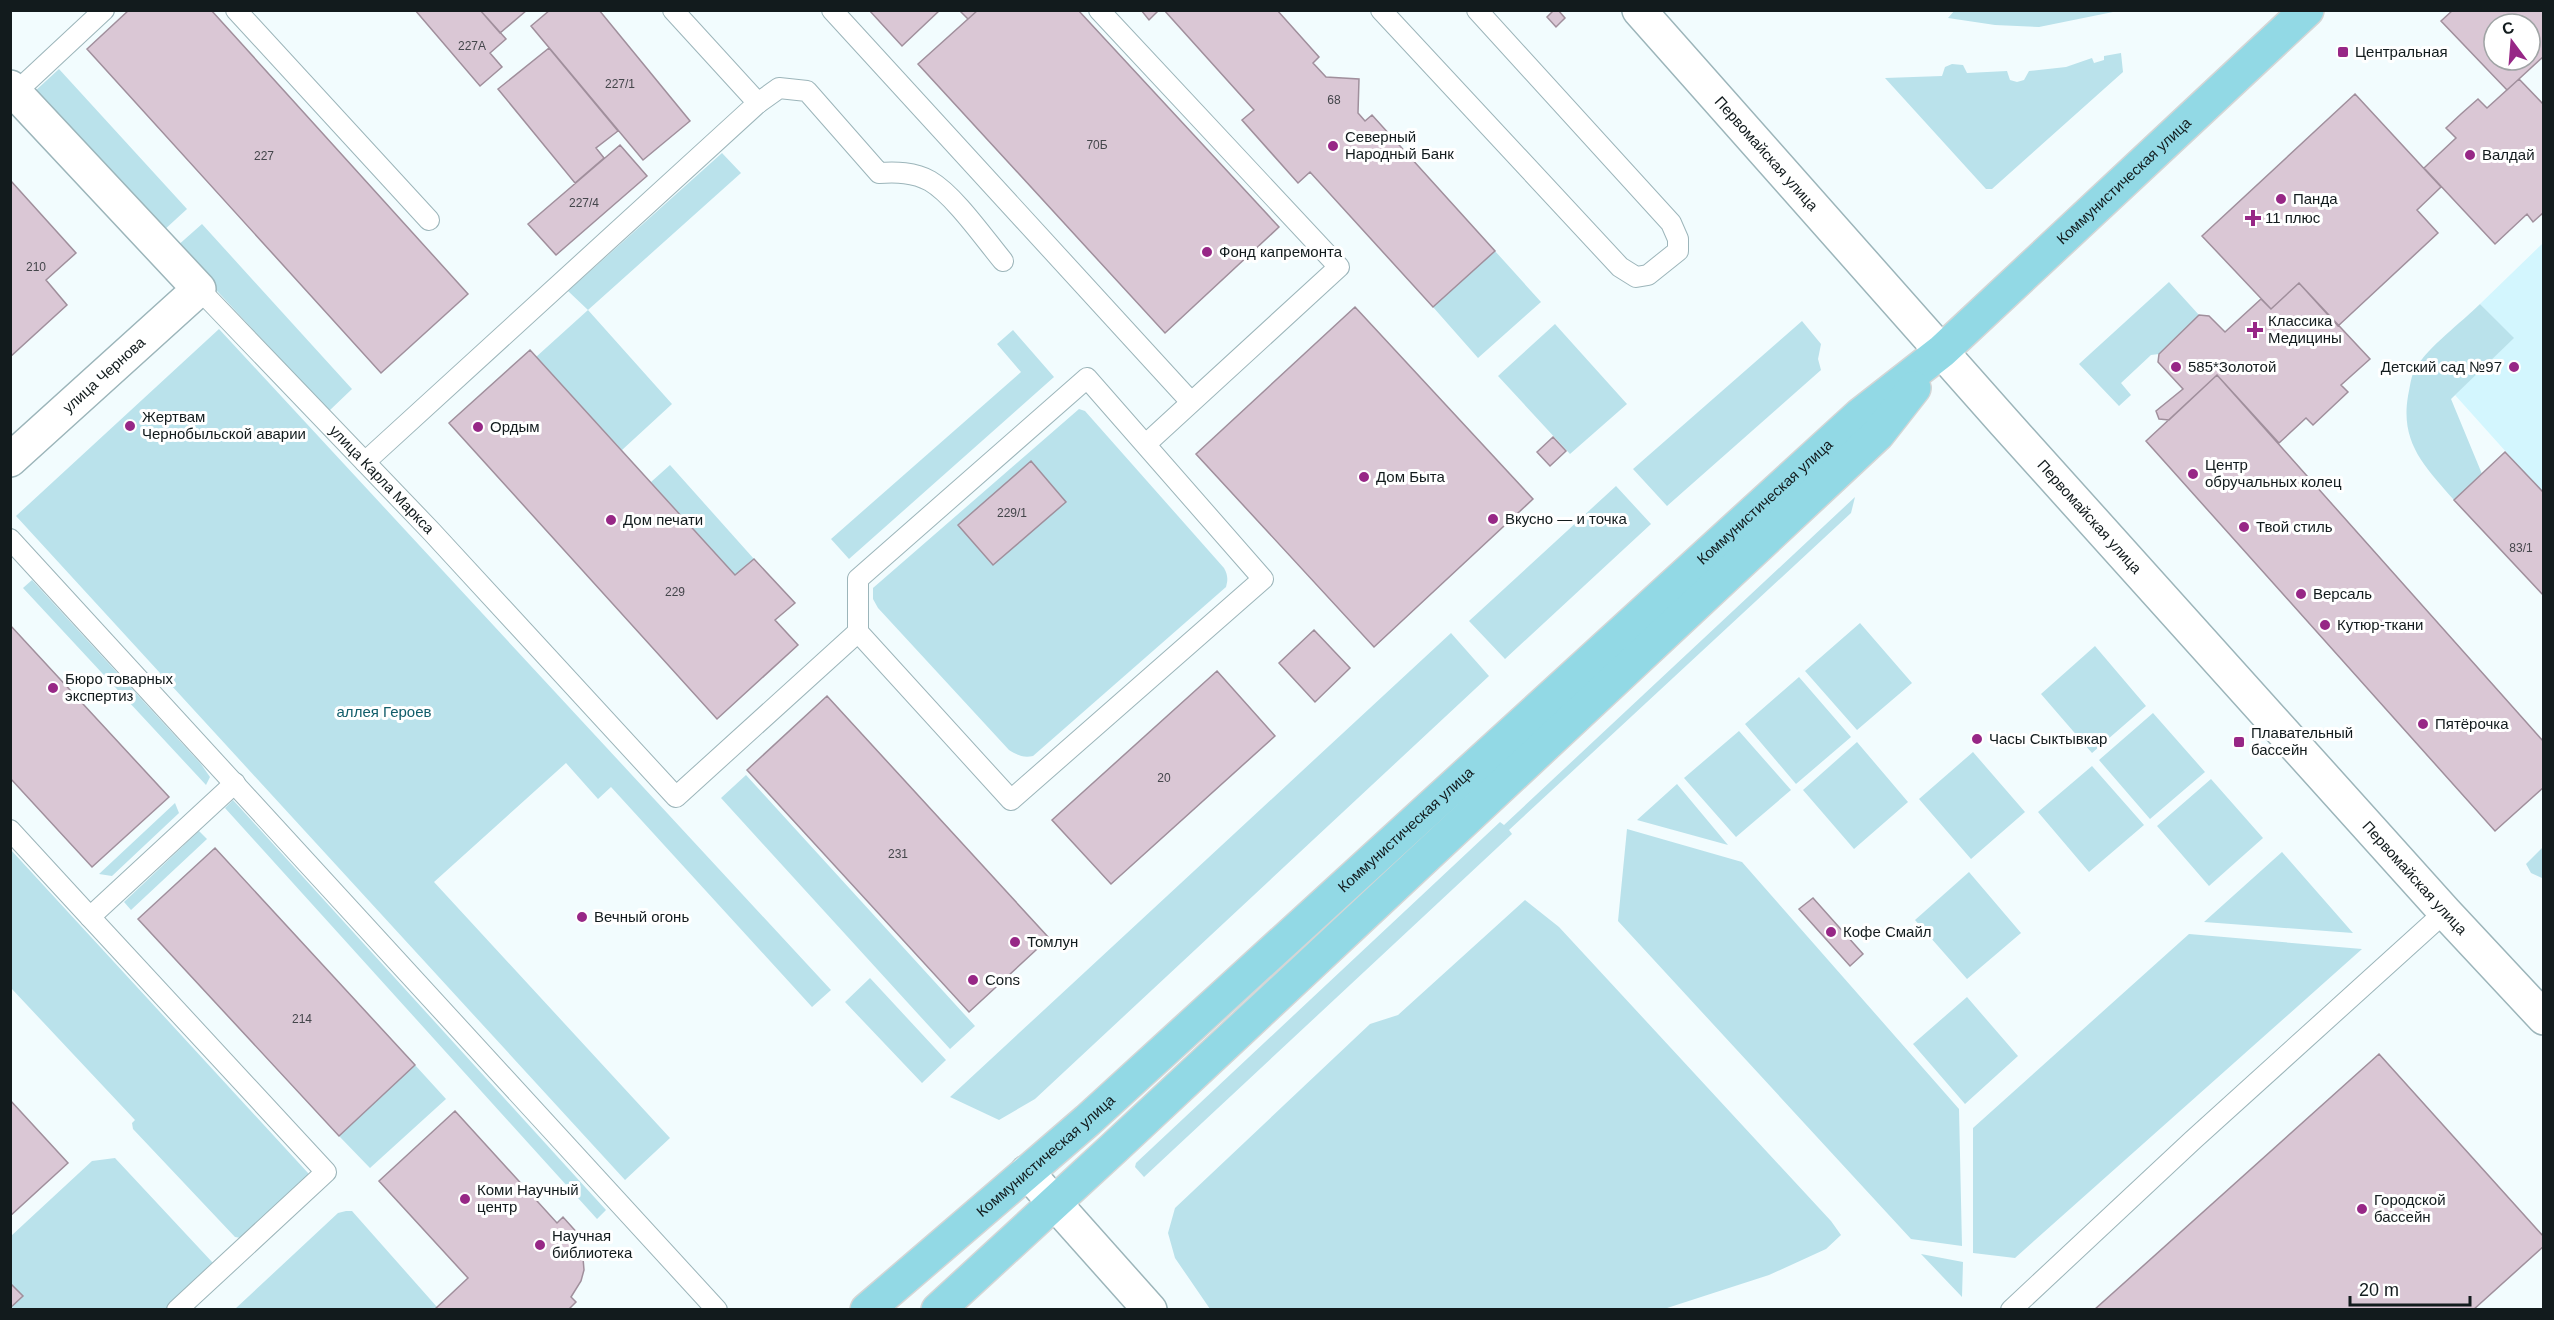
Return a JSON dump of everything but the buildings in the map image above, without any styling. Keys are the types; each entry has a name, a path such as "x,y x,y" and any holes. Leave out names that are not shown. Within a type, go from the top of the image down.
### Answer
{"main road":[{"name":"Первомайская улица","path":"1639,10 2445,912 2544,1018"},
{"name":"Коммунистическая улица","path":"867,1310 1088,1120 1860,415 1942,351 2307,10"},
{"name":"улица Карла Маркса","path":"13,90 198,289"},
{"name":"улица Чернова","path":"10,460 198,289"},
{"name":"Коммунистическая улица","path":"938,1310 1878,434 1942,351"},
{"path":"1028,1172 1149,1310"}],"lane":[{"path":"13,90 104,10"},
{"path":"236,10 429,220"},
{"path":"673,10 758,103"},
{"path":"832,10 1191,402"},
{"path":"1099,10 1339,267 1146,444"},
{"path":"1381,10 1620,267 1636,278 1648,275 1677,251 1678,239 1671,224 1476,10"},
{"path":"365,462 758,103 779,88 807,91 879,173 900,172 929,181 950,199 1003,261"},
{"name":"улица Карла Маркса","path":"198,289 365,462 676,797 858,632"},
{"path":"1087,378 1263,579 1011,800 858,632 858,579 1087,378"},
{"path":"10,539 717,1310"},
{"path":"90,917 235,783"},
{"path":"10,830 326,1172 177,1310"},
{"path":"2023,1306 2193,1140 2445,912"}],"shaded area":[{"name":"Детский сад №97","path":"2543,243 2543,493 2455,395 2513,338 2480,304"}],"green space":[{"path":"1955,10 2113,10 2113,12 2039,27 1995,25 1948,18"},
{"path":"2121,53 2123,72 1992,189 1986,189 1885,78 1942,76 1945,67 1952,64 1963,65 1967,73 2007,71 2010,80 2017,82 2024,80 2029,71 2066,67 2092,58 2094,63 2104,60 2104,56"},
{"path":"59,69 187,209 163,231 34,92"},
{"path":"722,153 741,173 588,310 568,291"},
{"path":"202,224 352,389 329,411 176,247"},
{"path":"1495,251 1541,302 1478,358 1433,307"},
{"path":"2169,282 2199,315 2159,354 2151,355 2121,383 2131,395 2119,406 2079,364"},
{"path":"2480,304 2514,338 2451,399 2482,474 2454,500 2433,476 2411,441 2406,413 2408,396 2414,372 2421,360"},
{"path":"588,310 672,404 622,450 536,357"},
{"path":"1802,321 1821,344 1818,359 1821,370 1667,506 1633,469"},
{"path":"1555,324 1627,404 1570,454 1498,376"},
{"name":"аллея Героев","path":"219,329 831,990 812,1007 611,787 598,799 566,763 434,882 670,1138 625,1180 16,516"},
{"path":"1013,330 1054,377 849,559 831,539 1021,372 997,344"},
{"path":"1079,409 1085,411 1224,568 1227,582 1226,587 1033,756 1017,755 1009,750 878,608 873,599 873,588"},
{"path":"670,465 754,559 735,575 651,482"},
{"path":"1616,486 1651,524 1505,659 1469,621"},
{"path":"1855,497 1851,513 1509,830 1512,834 1144,1177 1135,1167 1136,1163 1500,822 1504,825"},
{"path":"32,580 201,764 210,777 206,785 23,588"},
{"path":"1860,623 1912,683 1857,730 1805,671"},
{"path":"1451,633 1489,676 1035,1099 999,1120 950,1097"},
{"path":"2095,646 2146,706 2092,753 2041,694"},
{"path":"1799,677 1851,737 1796,784 1745,724"},
{"path":"2153,713 2205,772 2150,819 2099,760"},
{"path":"1739,731 1791,790 1736,837 1684,778"},
{"path":"1857,742 1908,802 1854,849 1803,790"},
{"path":"1973,752 2025,812 1971,859 1919,799"},
{"path":"2092,766 2144,825 2089,872 2038,812"},
{"path":"746,775 975,1026 950,1049 721,798"},
{"path":"2211,779 2263,838 2209,886 2157,826"},
{"path":"1677,784 1728,845 1637,820"},
{"path":"233,800 606,1210 597,1219 225,808"},
{"path":"175,803 179,813 112,876 99,874"},
{"path":"1627,829 1742,862 1959,1109 1962,1246 1911,1239 1618,921"},
{"path":"199,831 207,839 131,910 124,902"},
{"path":"2543,847 2544,877 2542,878 2531,873 2526,864"},
{"path":"11,850 308,1173 309,1176 241,1238 235,1237 133,1129 132,1123 135,1120 11,988"},
{"path":"2282,852 2353,933 2204,922"},
{"path":"1969,872 2021,933 1967,979 1915,920"},
{"path":"1525,900 1559,927 1831,1221 1841,1235 1826,1249 1769,1275 1664,1309 1210,1309 1175,1258 1168,1233 1175,1208 1370,1024 1398,1015"},
{"path":"2189,934 2362,949 2015,1258 1973,1253 1973,1128"},
{"path":"870,978 946,1060 922,1083 845,1002"},
{"path":"1967,997 2018,1056 1965,1104 1913,1044"},
{"path":"415,1065 446,1099 370,1168 339,1136"},
{"path":"115,1158 213,1263 213,1266 166,1309 11,1310 11,1236 92,1161"},
{"path":"352,1211 437,1307 434,1310 235,1309 338,1213"},
{"path":"1921,1254 1963,1262 1962,1297"}],"place":[{"name":"Центральная","path":"2343,52"},
{"name":"Северный Народный Банк","path":"1333,146"},
{"name":"Валдай","path":"2470,155"},
{"name":"Панда","path":"2281,199"},
{"name":"11 плюс","path":"2253,218"},
{"name":"Фонд капремонта","path":"1207,252"},
{"name":"Классика Медицины","path":"2255,330"},
{"name":"585*Золотой","path":"2176,367"},
{"name":"Детский сад №97","path":"2514,367"},
{"name":"Жертвам Чернобыльской аварии","path":"130,426"},
{"name":"Ордым","path":"478,427"},
{"name":"Центр обручальных колец","path":"2193,474"},
{"name":"Дом Быта","path":"1364,477"},
{"name":"Вкусно — и точка","path":"1493,519"},
{"name":"Дом печати","path":"611,520"},
{"name":"Твой стиль","path":"2244,527"},
{"name":"Версаль","path":"2301,594"},
{"name":"Кутюр-ткани","path":"2325,625"},
{"name":"Бюро товарных экспертиз","path":"53,688"},
{"name":"Пятёрочка","path":"2423,724"},
{"name":"Часы Сыктывкар","path":"1977,739"},
{"name":"Плавательный бассейн","path":"2239,742"},
{"name":"Вечный огонь","path":"582,917"},
{"name":"Кофе Смайл","path":"1831,932"},
{"name":"Томлун","path":"1015,942"},
{"name":"Cons","path":"973,980"},
{"name":"Коми Научный центр","path":"465,1199"},
{"name":"Городской бассейн","path":"2362,1209"},
{"name":"Научная библиотека","path":"540,1245"}]}
